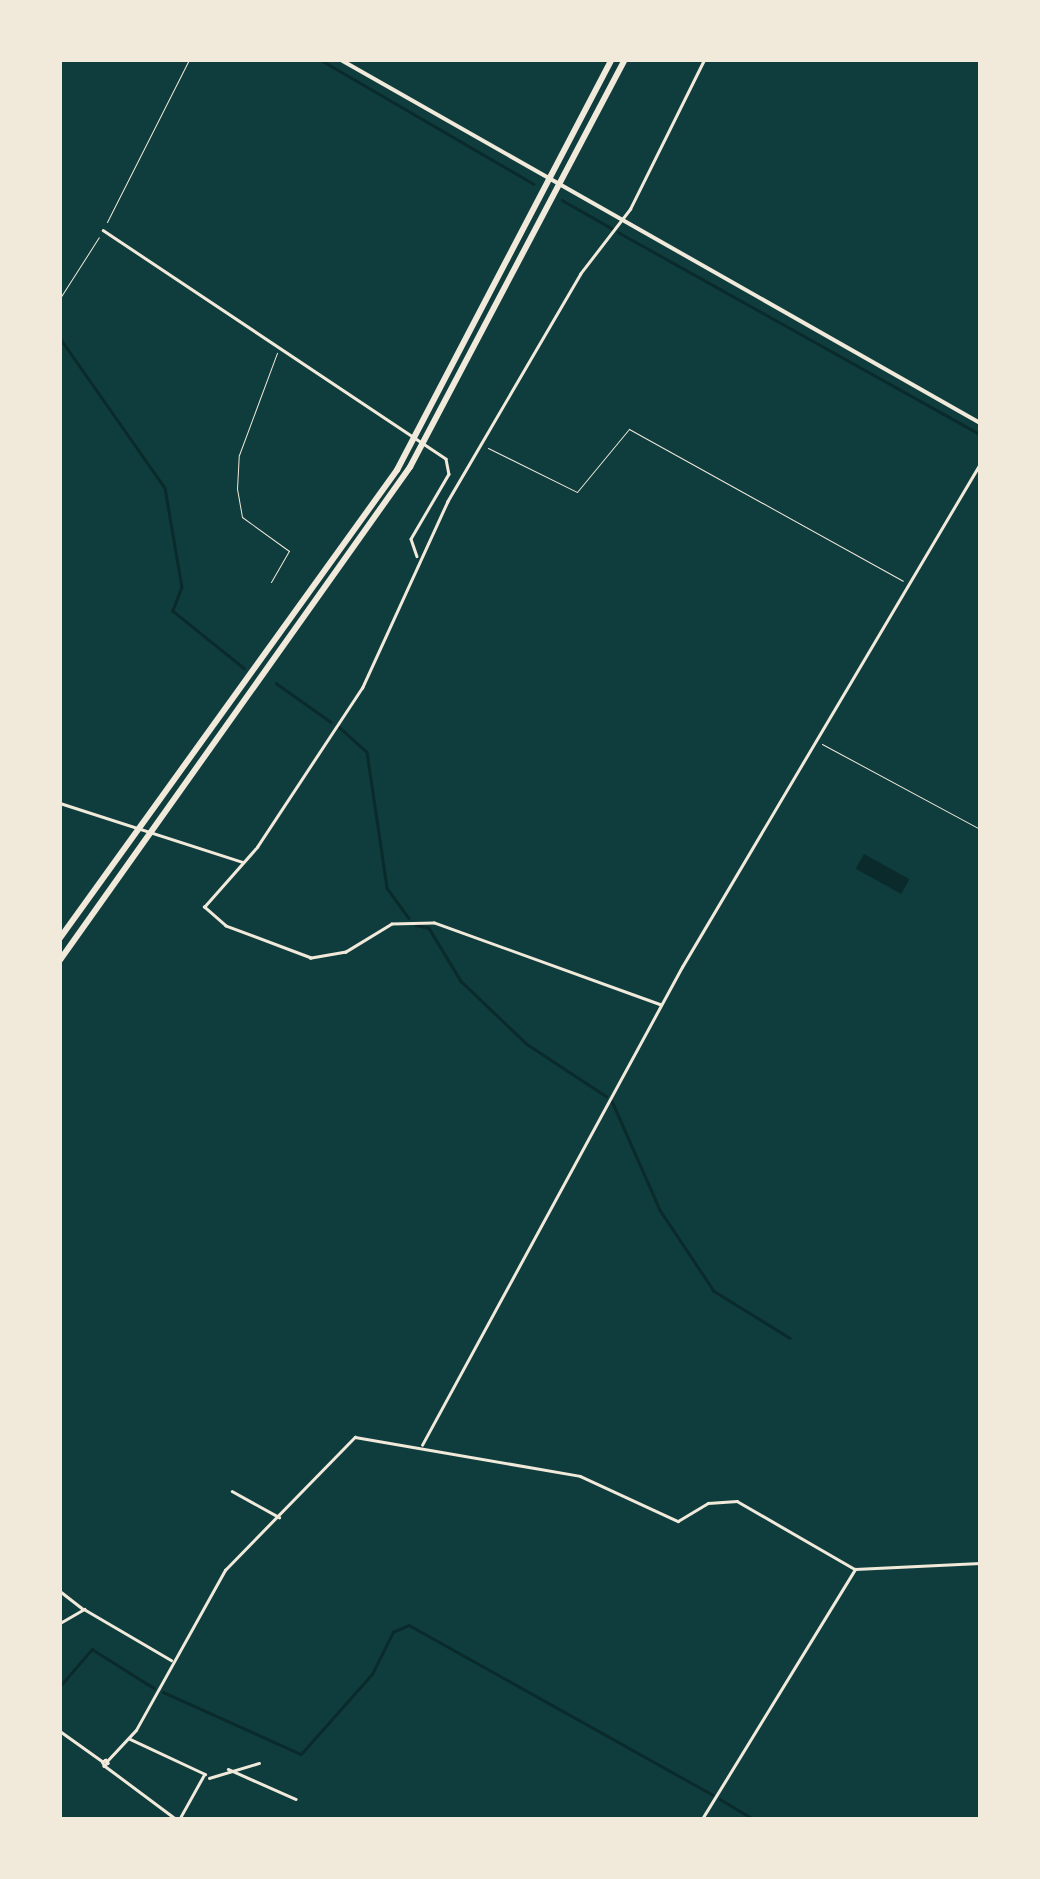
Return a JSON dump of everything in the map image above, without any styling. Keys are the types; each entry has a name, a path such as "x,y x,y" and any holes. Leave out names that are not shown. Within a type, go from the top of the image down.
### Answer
{"highway":[{"path":"60,938 397,470 611,60"},
{"path":"60,960 410,467 624,60"}],"street":[{"path":"342,60 980,423"},
{"path":"661,1005 434,923 392,924 330,958 296,954 206,912 206,901 245,863 362,688 418,557 480,445 623,219 704,60"},
{"path":"103,230 281,345 451,464 410,539 418,557"},
{"path":"422,1445 661,1005 906,582 980,464"},
{"path":"60,804 121,818 161,836 245,863"},
{"path":"105,1763 130,1739 225,1570 355,1438 405,1451 422,1445 580,1476 671,1520 736,1501 856,1570 980,1563"},
{"path":"232,1491 280,1518"},
{"path":"702,1819 856,1570"},
{"path":"60,1591 84,1610 171,1660"},
{"path":"60,1623 84,1610"},
{"path":"60,1731 178,1819 208,1778 228,1769 259,1764"},
{"path":"130,1739 208,1778"},
{"path":"228,1769 296,1799"}],"path":[{"path":"60,298 103,230 188,60"},
{"path":"271,582 289,551 242,517 237,489 239,455 281,345"},
{"path":"480,445 578,492 629,428 906,582"},
{"path":"814,740 980,829"}],"water":[{"path":"864,854 909,879 901,894 856,869"}],"waterway":[{"path":"321,60 534,184"},
{"path":"562,200 613,229"},
{"path":"618,232 980,434"},
{"path":"60,338 165,488 182,587 173,611 244,668"},
{"path":"276,683 331,722"},
{"path":"337,725 367,752 387,888 409,918"},
{"path":"416,925 429,928 461,981 527,1044 606,1096"},
{"path":"612,1101 660,1210 714,1291 790,1338"},
{"path":"163,1692 301,1754 372,1674 393,1632 409,1625 713,1795"},
{"path":"60,1686 92,1649 154,1688"},
{"path":"720,1799 753,1819"}]}
